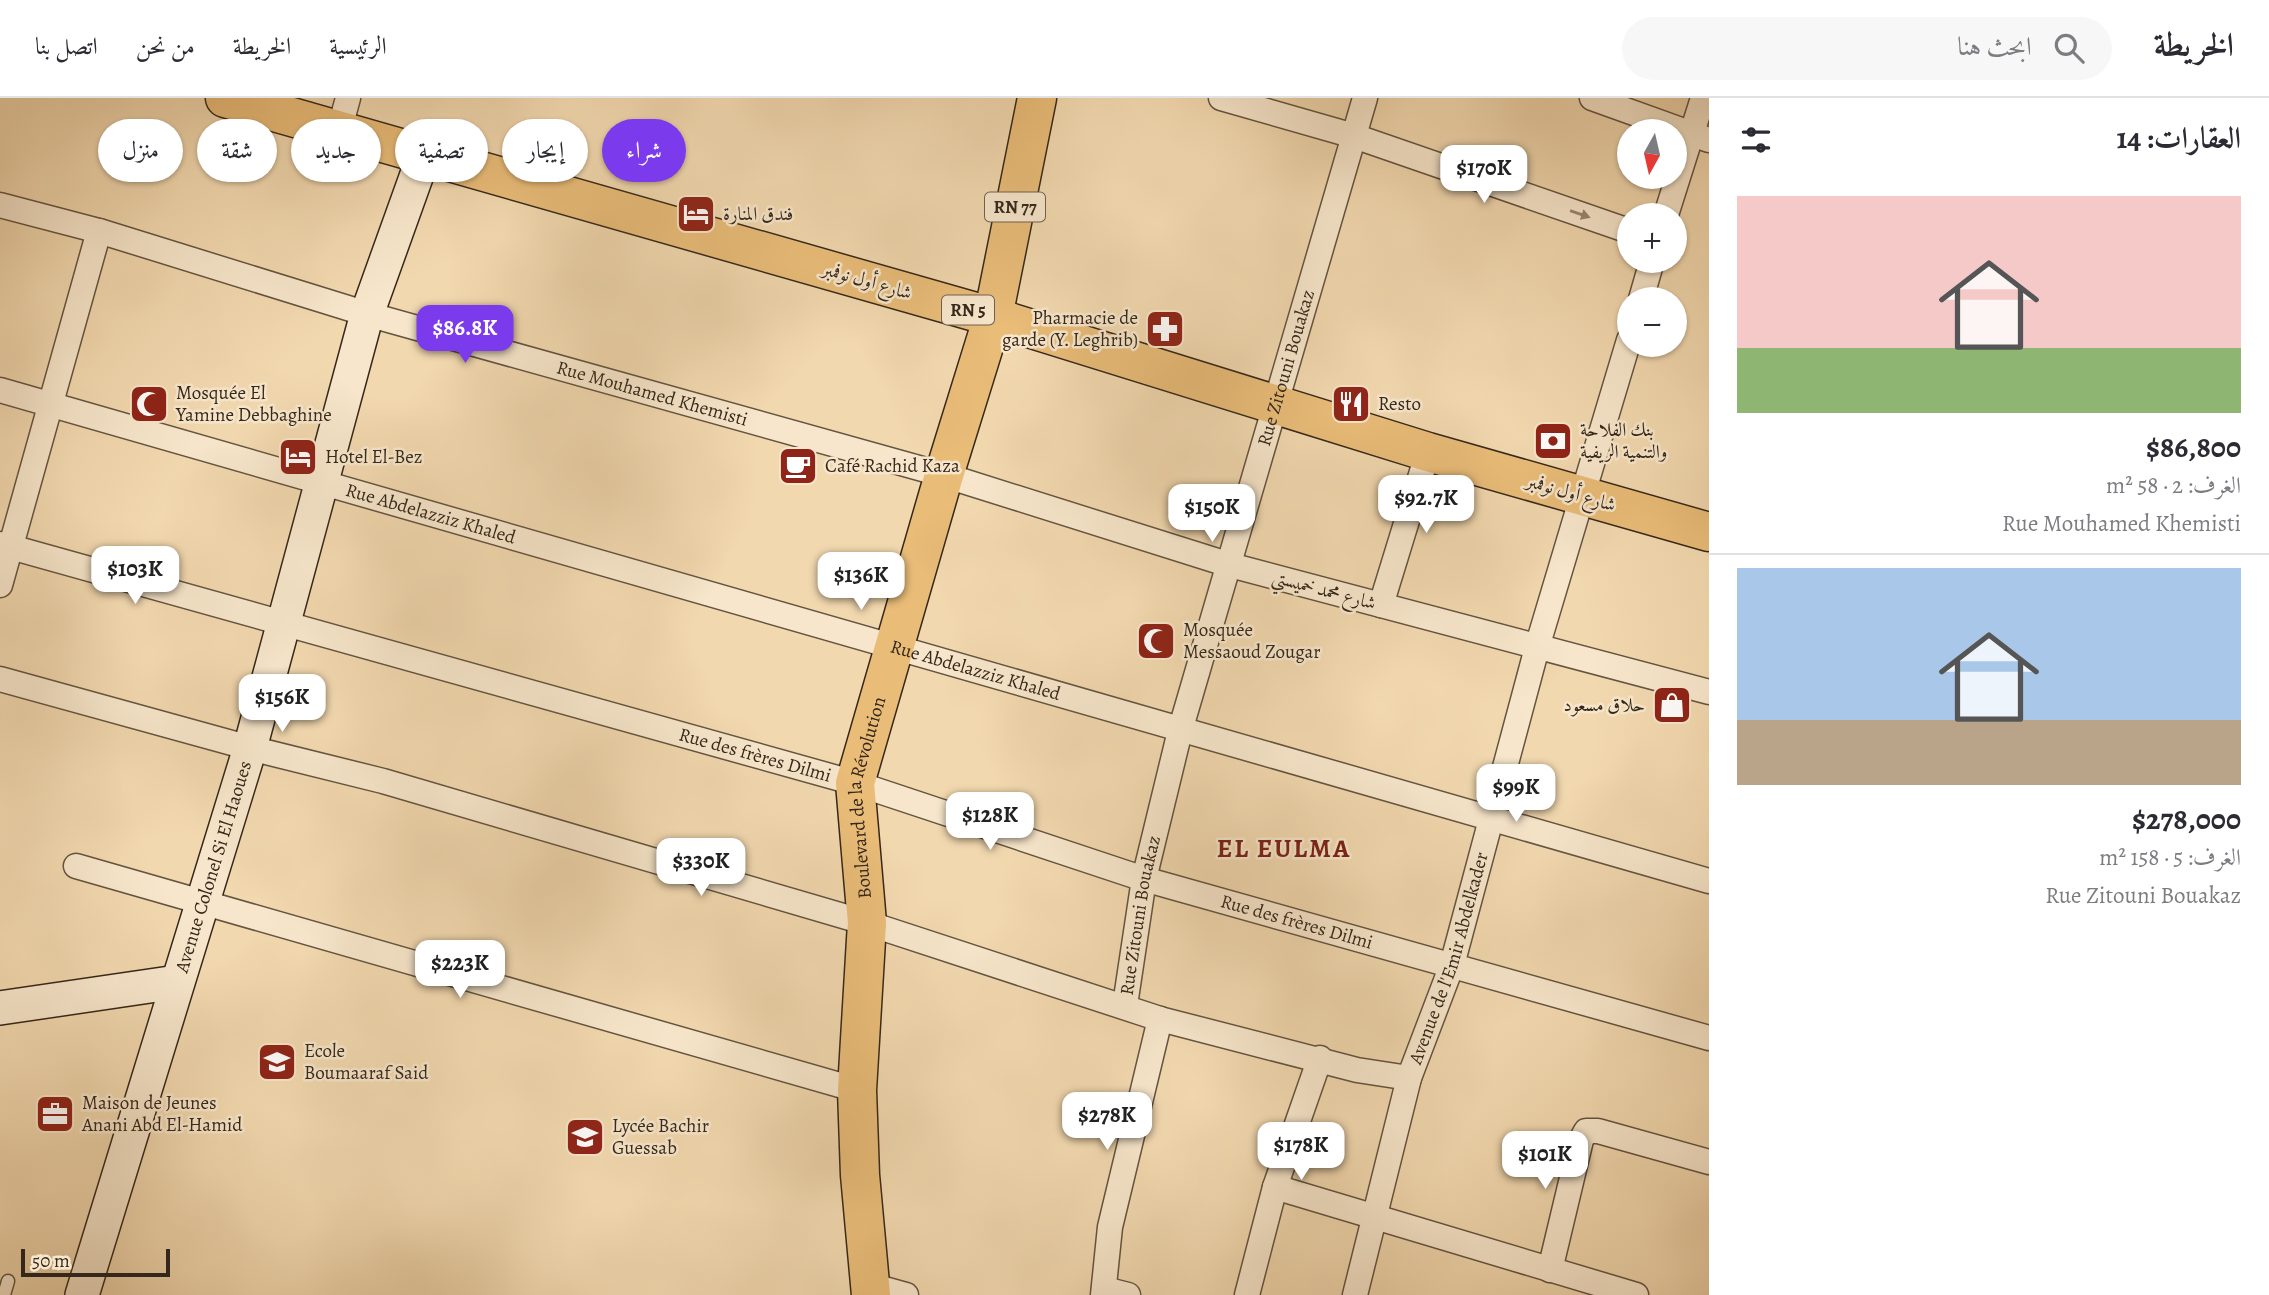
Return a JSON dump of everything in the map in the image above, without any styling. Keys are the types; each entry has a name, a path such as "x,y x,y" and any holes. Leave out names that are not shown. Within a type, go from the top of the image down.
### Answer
{"main road":[{"name":"شارع أول نوفمبر","path":"225,98 343,114 395,140"},
{"name":"RN 77","path":"993,317 1037,98"},
{"name":"شارع أول نوفمبر","path":"488,173 993,317 1429,452 1709,533"},
{"name":"Avenue Colonel Si El Haoues","path":"82,1295 250,748 367,314 414,182"},
{"name":"Boulevard de la Révolution","path":"882,1292 860,1175 857,1090 867,923 855,783 944,475 993,317"},
{"path":"0,1008 177,982"}],"street":[{"path":"1222,98 1354,136 1617,227"},
{"name":"Rue Zitouni Bouakaz","path":"1125,1005 1144,879 1181,731 1365,98"},
{"path":"1592,98 1701,137"},
{"path":"1671,203 1701,137 1703,98"},
{"name":"Rue Mouhamed Khemisti","path":"0,205 99,231 367,314 944,475"},
{"path":"0,585 5,545 51,403 99,231"},
{"name":"Avenue de l'Emir Abdelkader","path":"1355,1295 1377,1219 1409,1078 1452,965 1493,821 1538,644 1624,357"},
{"name":"Rue Abdelazziz Khaled","path":"0,390 1709,881"},
{"path":"1381,605 1429,452"},
{"name":"شارع محمد خميستي","path":"944,475 1230,565 1538,644 1709,692"},
{"name":"Rue des frères Dilmi","path":"5,545 855,783 1144,879 1709,1038"},
{"path":"0,679 250,748 383,781 867,923 1160,1018 1320,1058 1357,1070 1409,1078"},
{"path":"76,866 857,1090"},
{"path":"1111,1293 1110,1227 1160,1018"},
{"path":"1247,1295 1275,1187 1320,1058"},
{"path":"1550,1270 1580,1140 1586,1131 1598,1131 1709,1162"},
{"path":"1275,1187 1636,1295"}],"lane":[{"path":"4,1295 8,1281"}],"place":[{"name":"فندق المنارة","path":"696,214"},
{"name":"Pharmacie de garde (Y. Leghrib)","path":"1165,329"},
{"name":"Mosquée El Yamine Debbaghine","path":"149,404"},
{"name":"Resto","path":"1351,404"},
{"name":"بنك الفلاحة والتنمية الريفية","path":"1553,441"},
{"name":"Hotel El-Bez","path":"298,457"},
{"name":"Café Rachid Kaza","path":"798,466"},
{"name":"Mosquée Messaoud Zougar","path":"1156,641"},
{"name":"حلاق مسعود","path":"1672,705"},
{"name":"Ecole Boumaaraf Said","path":"277,1062"},
{"name":"Maison de Jeunes Anani Abd El-Hamid","path":"55,1114"},
{"name":"Lycée Bachir Guessab","path":"585,1137"}],"district":[{"name":"EL EULMA","path":"1284,848"}]}
